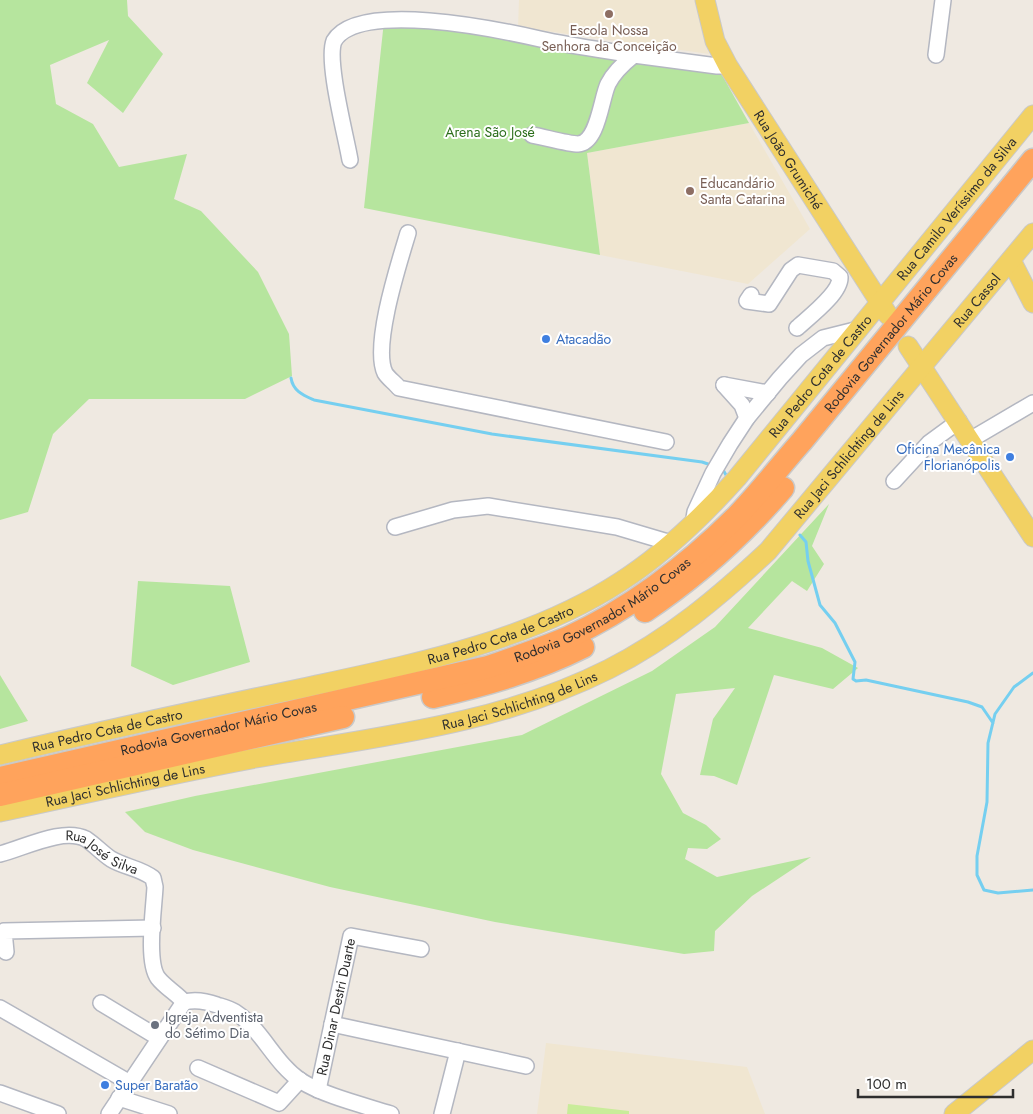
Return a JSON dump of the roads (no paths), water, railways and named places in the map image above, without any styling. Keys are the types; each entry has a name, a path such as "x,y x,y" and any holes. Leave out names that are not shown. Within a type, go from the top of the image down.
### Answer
{"highway":[{"name":"Rodovia Governador Mário Covas","path":"0,778 488,667 527,654 603,619 639,597 670,574 703,547 741,511 802,441 1033,160"},
{"name":"Rodovia Governador Mário Covas","path":"0,795 487,684 544,664 609,634 676,590 715,558 750,524 814,451 1033,184"}],"main road":[{"name":"Rua João Grumiché","path":"705,0 711,30 728,66 886,306"},
{"name":"Rua Camilo Veríssimo da Silva","path":"886,306 1033,115"},
{"name":"Rua Cassol","path":"928,360 1033,233"},
{"path":"1011,260 1033,303"},
{"name":"Rua Pedro Cota de Castro","path":"0,756 89,734 387,669 480,644 518,631 589,600 620,583 671,544 693,524 737,478 859,329 886,306"},
{"path":"908,346 928,360 959,422 1032,535"},
{"name":"Rua Jaci Schlichting de Lins","path":"0,812 237,762 382,738 450,724 502,711 541,698 610,669 693,616 721,594 768,551 928,360"},
{"path":"954,1114 1033,1050"}],"street":[{"path":"936,55 943,0"},
{"path":"350,160 332,66 333,43 340,29 362,17 393,12 451,18 543,40 634,55 728,66"},
{"path":"532,135 578,144 587,142 594,131 608,85 617,70 634,55"},
{"path":"408,233 397,272 381,348 386,374 398,388 666,442"},
{"path":"751,295 746,301 769,304 791,270 798,264 834,271 840,277 840,284 835,292 797,328"},
{"path":"693,524 695,512 713,473 747,418 768,393 801,355 823,338 859,329"},
{"path":"747,418 742,405 724,385 768,393"},
{"path":"970,440 1033,403"},
{"path":"894,481 929,444 959,422"},
{"path":"395,528 453,510 488,506 617,527 671,544"},
{"name":"Rua José Silva","path":"0,854 55,837 74,834 86,840 111,860 146,872 153,878 155,886 153,928"},
{"path":"6,952 4,931 153,928 152,956 158,978 184,1002"},
{"name":"Rua Dinar Destri Duarte","path":"318,1090 351,936 421,949"},
{"path":"127,1105 130,1082 184,1002 194,1000 204,1001 234,1011 255,1028 278,1059 300,1080 318,1090 391,1114"},
{"path":"101,1002 159,1038"},
{"path":"0,1008 130,1082"},
{"path":"332,1024 526,1066"},
{"path":"442,1114 458,1051"},
{"path":"198,1068 279,1103 300,1080"},
{"path":"0,1093 58,1114"},
{"path":"109,1114 127,1105 169,1114"}],"waterway":[{"path":"291,378 296,389 314,400 492,434 702,462 711,465"},
{"path":"722,468 726,475"},
{"path":"800,535 806,542 808,561 820,605 835,623 855,662 853,679 856,681 866,680 968,702 982,707 993,723"},
{"path":"1033,673 1014,687 995,714 988,743 987,802 977,856 977,875 984,890 998,893 1033,890"}],"place":[{"name":"Escola Nossa Senhora da Conceição","path":"609,14"},
{"name":"Educandário Santa Catarina","path":"690,191"},
{"name":"Atacadão","path":"546,339"},
{"name":"Oficina Mecânica Florianópolis","path":"1010,457"},
{"name":"Igreja Adventista do Sétimo Dia","path":"155,1025"},
{"name":"Super Baratão","path":"105,1085"}],"park label":[{"name":"Arena São José","path":"490,132"}]}
